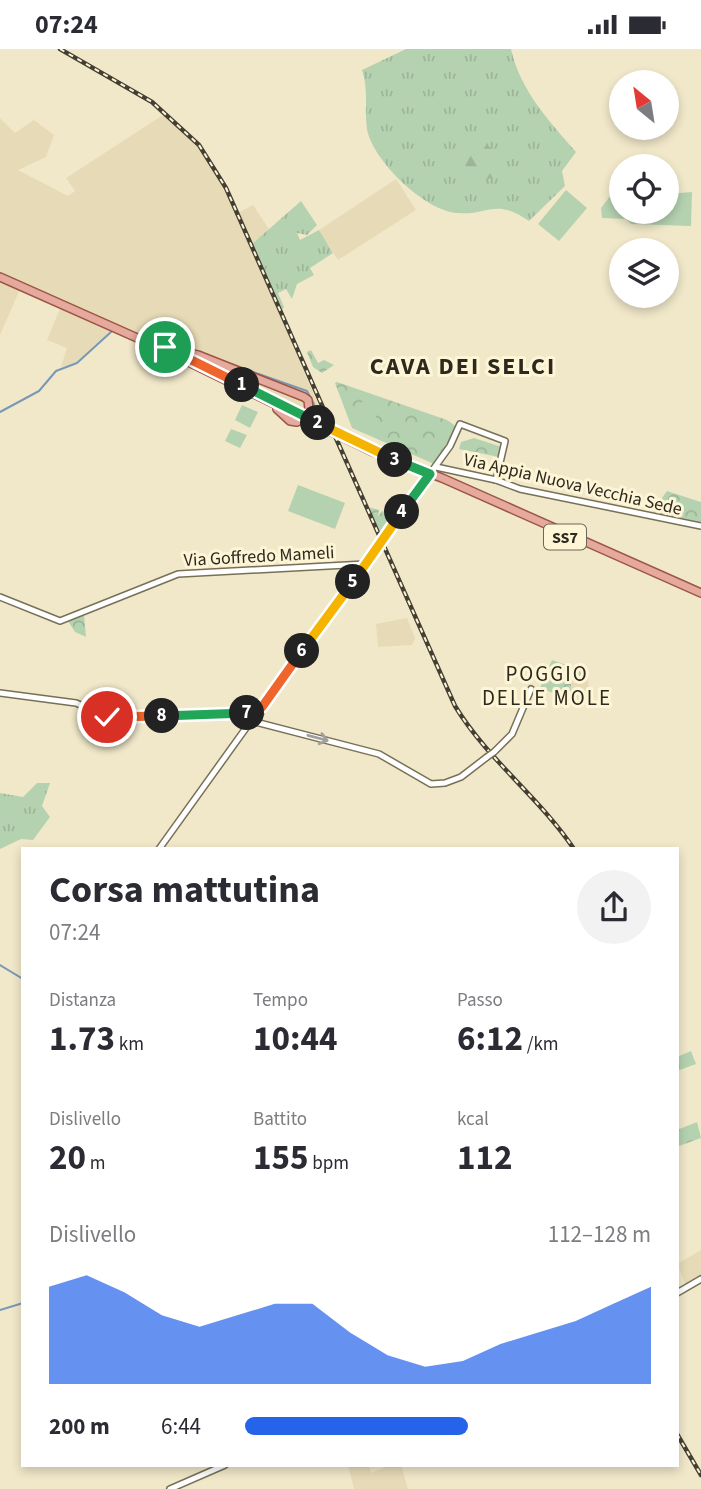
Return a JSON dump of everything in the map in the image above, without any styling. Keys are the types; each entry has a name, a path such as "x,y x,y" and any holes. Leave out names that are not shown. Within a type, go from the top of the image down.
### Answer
{"main road":[{"name":"SS7","path":"0,275 165,347 398,461"},
{"name":"SS7","path":"0,275 398,461 701,595"},
{"path":"165,347 198,355 304,397 308,400 309,409"},
{"path":"272,403 290,421 298,422"}],"street":[{"path":"438,468 460,424 505,441 496,480"},
{"path":"458,432 467,427"},
{"name":"Via Appia Nuova Vecchia Sede","path":"430,474 438,468 496,480 522,490 701,526"},
{"path":"160,847 251,717 262,707 430,474"},
{"name":"Via Goffredo Mameli","path":"0,597 59,621 178,575 365,564"},
{"path":"0,694 76,703 113,718 251,717 379,754 425,782 438,784 461,777 510,739 531,689"},
{"path":"251,717 262,707"},
{"path":"679,1292 701,1279"},
{"path":"170,1489 220,1467"}],"shaded area":[{"path":"166,113 199,145 226,188 236,214 253,205 269,229 250,246 326,423 320,427 117,328 77,363 61,367 67,348 47,340 62,304 21,287 0,335 0,118 15,133 34,120 54,135 46,157 18,170 68,196 75,191 66,178"},
{"path":"396,179 416,210 338,260 319,230"},
{"path":"407,618 415,638 412,645 378,647 376,624"},
{"path":"571,675 588,677 589,698 582,707 571,700"},
{"path":"701,1250 701,1276 686,1285 679,1263"},
{"path":"348,1467 370,1467 371,1473 385,1467 402,1467 408,1489 354,1489"}],"green space":[{"path":"406,49 511,49 528,91 576,152 562,171 565,186 529,221 507,210 457,213 444,210 416,194 389,169 371,141 367,129 362,70"},
{"path":"482,141 492,149 501,148 503,154 496,159 496,163 504,170 480,184 466,168 463,156 466,151 468,156 470,152 468,146"},
{"path":"566,190 587,208 559,241 538,224"},
{"path":"692,192 691,226 631,224 679,224 679,193"},
{"path":"609,198 609,218 602,218 601,208"},
{"path":"301,201 317,225 307,235 297,233 300,240 319,230 333,253 310,268 314,275 297,284 292,299 286,289 278,293 284,307 282,310 252,244"},
{"path":"311,350 318,363 324,360 334,365 322,373 313,367 307,352"},
{"path":"335,383 447,420 457,427 434,464 352,428"},
{"path":"365,398 372,402 378,424 374,432 365,428 359,406"},
{"path":"242,405 258,412 250,428 235,420"},
{"path":"231,429 247,435 240,448 225,441"},
{"path":"474,438 502,447 499,457 459,449 461,442"},
{"path":"298,485 345,503 335,529 288,511"},
{"path":"667,491 701,502 701,524 655,515 654,509"},
{"path":"368,507 379,510 378,516 382,511 395,518 381,536"},
{"path":"84,614 86,637 75,632 68,621"},
{"path":"552,660 587,672 588,677 571,675 571,700 540,688"},
{"path":"37,783 50,783 42,806 50,817 33,840 21,839 0,849 0,793 23,797"},
{"path":"691,1051 696,1064 679,1070 679,1056"},
{"path":"697,1122 701,1138 679,1146 679,1129"}],"waterway":[{"path":"0,412 39,391 56,371 77,363 111,332"},
{"path":"153,338 168,344"},
{"path":"214,358 307,391 314,404"},
{"path":"0,965 21,978"},
{"path":"0,1310 21,1304"}],"railway":[{"path":"60,49 152,102 199,145 226,188 332,428"},
{"path":"335,436 455,706 483,744 545,812 573,847"},
{"path":"679,1437 701,1475"}],"district":[{"name":"CAVA DEI SELCI","path":"463,366"},
{"name":"POGGIO DELLE MOLE","path":"547,686"}],"route":[{"path":"107,717 246,714 262,707 430,474 322,425 165,347"}]}
